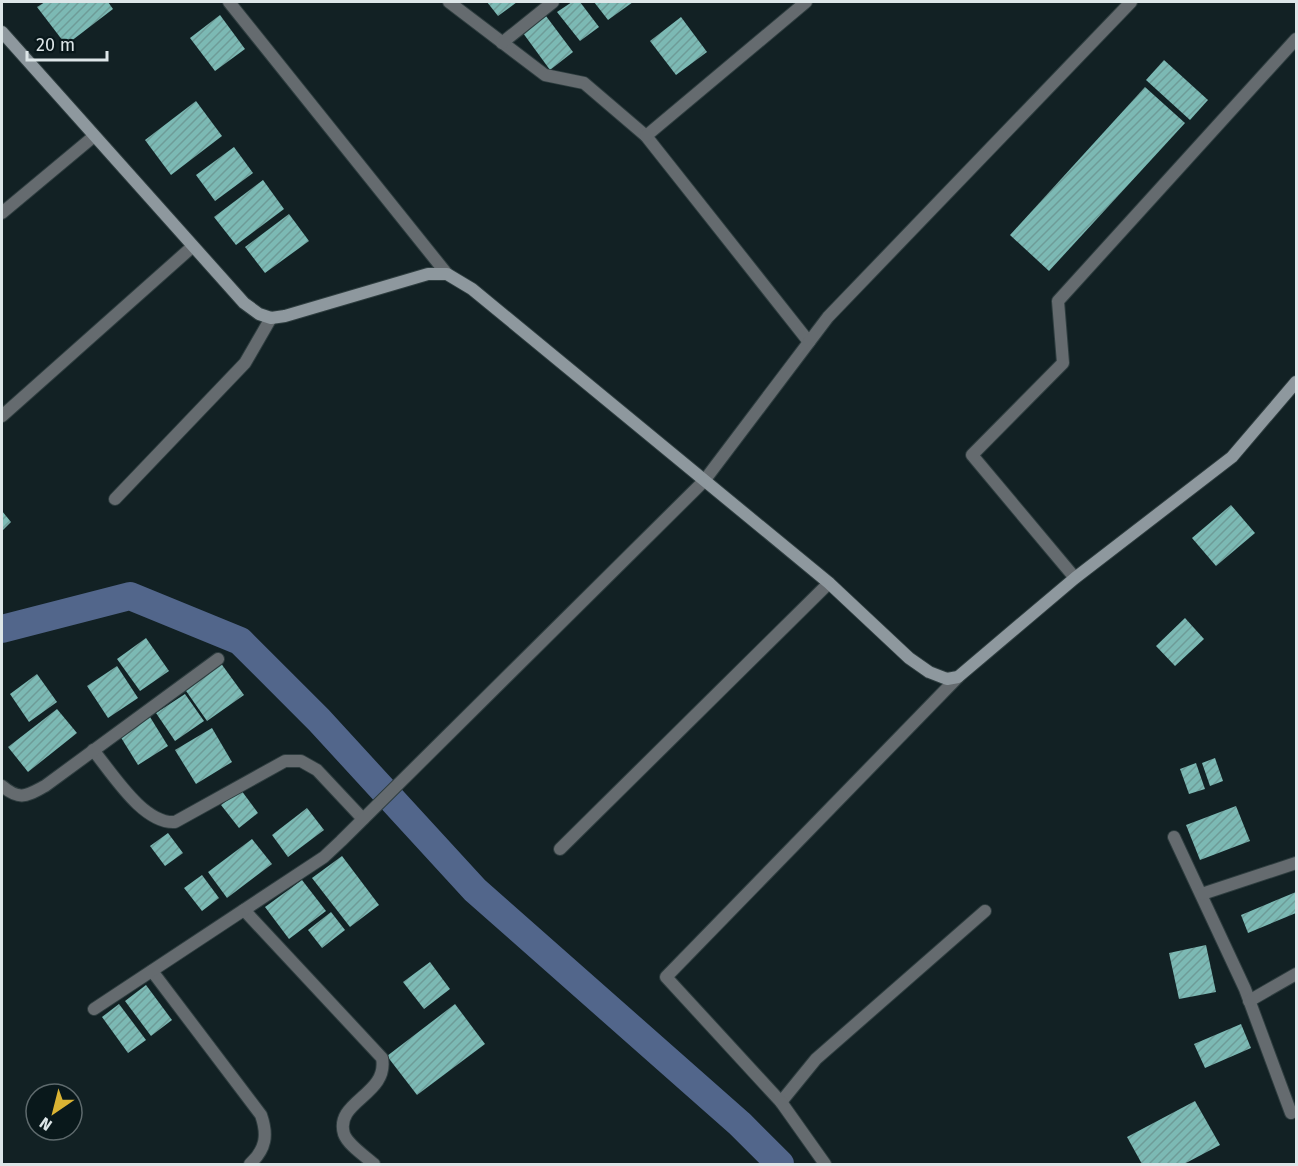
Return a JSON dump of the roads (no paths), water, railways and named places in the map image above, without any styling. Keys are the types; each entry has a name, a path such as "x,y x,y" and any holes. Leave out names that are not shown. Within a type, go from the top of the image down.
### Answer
{"main road":[{"path":"2,32 192,247 244,303 259,314 271,318 285,316 428,274 447,274 472,289 829,583 909,658 947,679 958,677 1075,578 1232,457 1296,382"}],"street":[{"path":"229,2 447,274"},
{"path":"449,2 544,75 584,83 646,136 809,342"},
{"path":"502,43 553,2"},
{"path":"646,136 806,2"},
{"path":"94,1009 324,857 704,481 828,317 1131,2"},
{"path":"1075,578 972,455 1063,363 1058,301 1296,39"},
{"path":"2,213 93,137"},
{"path":"2,416 192,247"},
{"path":"115,499 246,363 271,318"},
{"path":"560,849 829,583"},
{"path":"2,786 13,795 27,796 45,786 218,659"},
{"path":"825,1164 781,1102 666,977 958,677"},
{"path":"93,750 145,812 164,823 175,822 285,761 301,761 317,770 363,819"},
{"path":"1174,837 1249,1001 1291,1113"},
{"path":"1202,894 1296,863"},
{"path":"244,910 382,1058 384,1071 377,1084 350,1107 343,1123 344,1135 374,1164"},
{"path":"781,1102 816,1059 985,911"},
{"path":"152,971 261,1115 267,1132 264,1146 250,1164"},
{"path":"1249,1001 1296,974"}],"waterway":[{"path":"2,629 130,596 240,641 319,720 475,890 740,1124 780,1164"}]}
